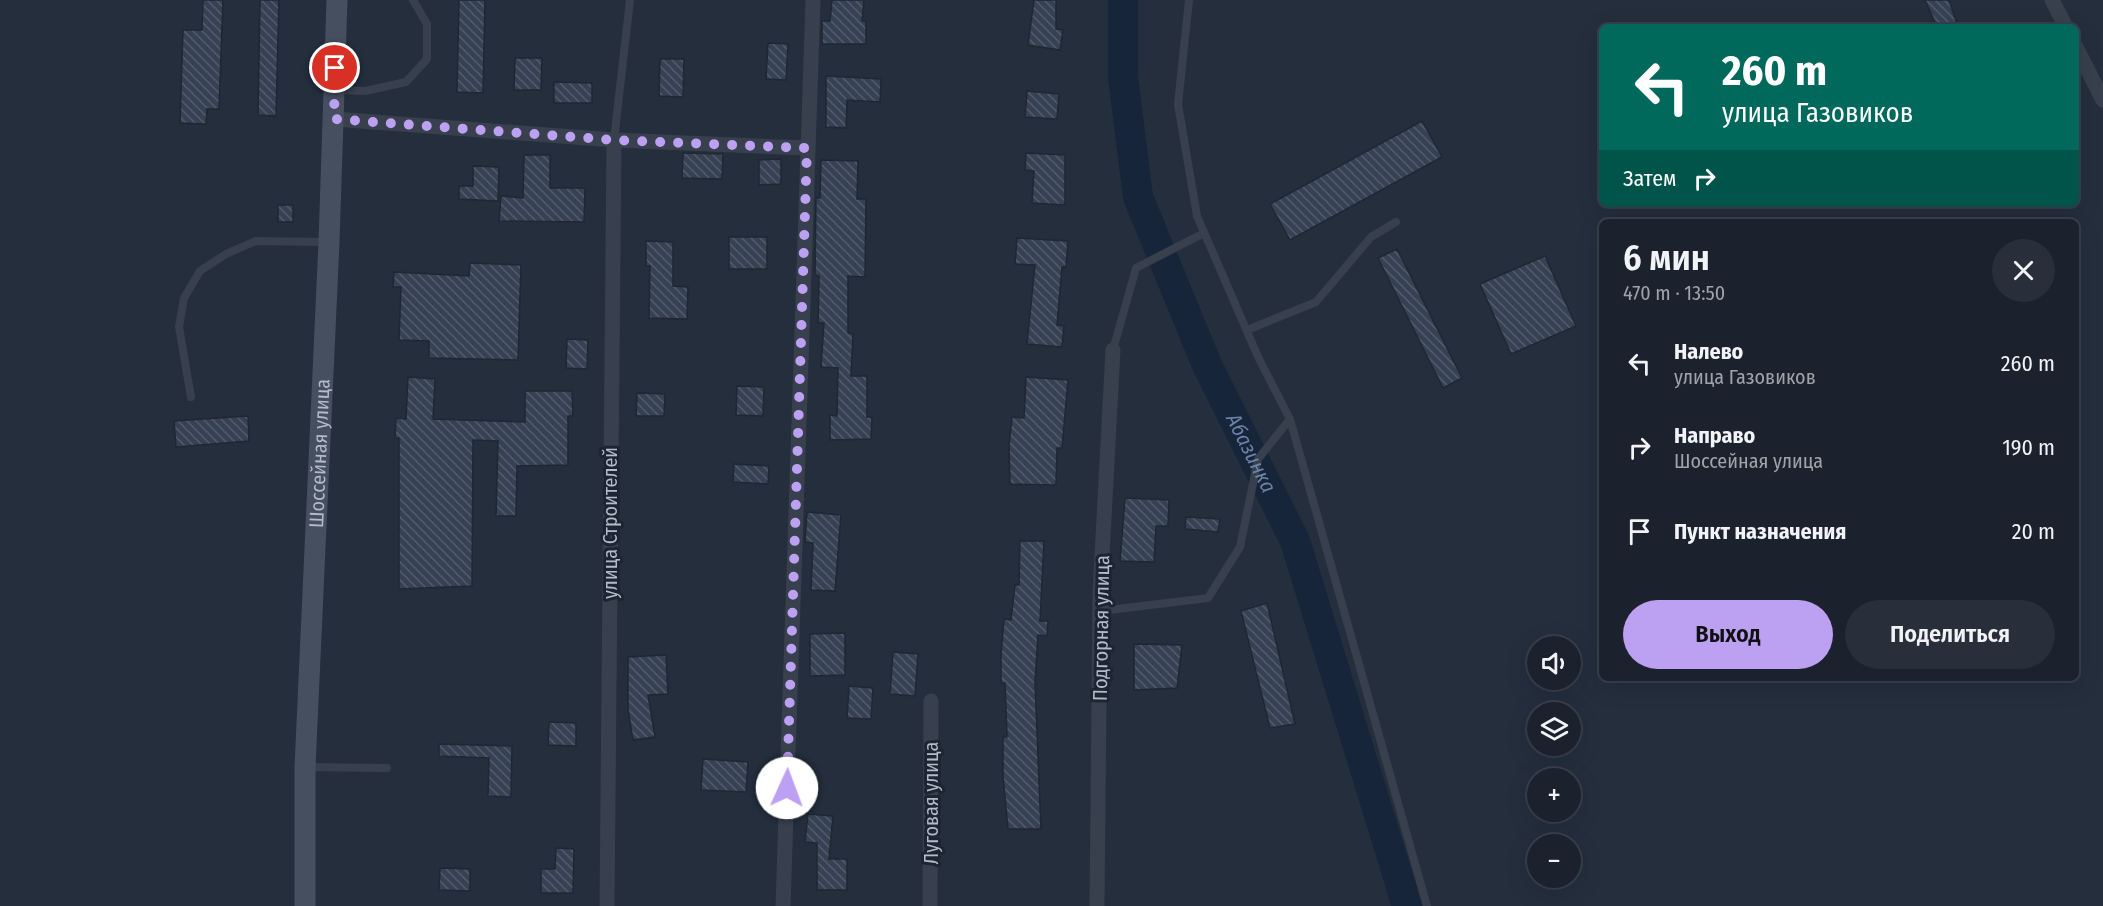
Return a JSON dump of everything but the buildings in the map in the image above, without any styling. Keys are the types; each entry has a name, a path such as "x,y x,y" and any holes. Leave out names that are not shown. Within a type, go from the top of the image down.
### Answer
{"main road":[{"name":"Шоссейная улица","path":"305,906 304,767 330,119 331,0"},
{"name":"Шоссейная улица","path":"299,906 300,692 322,242 334,90 336,0"}],"street":[{"path":"783,906 813,0"},
{"path":"2052,0 2064,24"},
{"path":"2079,53 2103,100"},
{"path":"330,119 614,140 807,148"},
{"name":"улица Строителей","path":"607,906 614,140"},
{"name":"Подгорная улица","path":"1096,906 1101,611 1113,350"},
{"name":"Луговая улица","path":"930,906 932,701"}],"lane":[{"path":"334,90 365,91 406,82 427,59 427,24 413,0"},
{"path":"614,140 630,0"},
{"path":"1189,0 1178,104 1197,216 1247,330 1290,419 1427,906"},
{"path":"1247,330 1316,302 1371,237 1396,222"},
{"path":"1113,350 1136,268 1204,233"},
{"path":"191,398 179,327 184,298 200,271 226,254 256,242 322,242"},
{"path":"1101,611 1208,598 1218,586 1240,547 1258,459 1290,419"},
{"path":"304,767 387,768"}],"waterway":[{"name":"Абазинка","path":"1123,0 1123,77 1138,197 1207,365 1295,541 1407,906"}],"route":[{"path":"335,68 334,119 614,140 807,148 787,788"}]}
